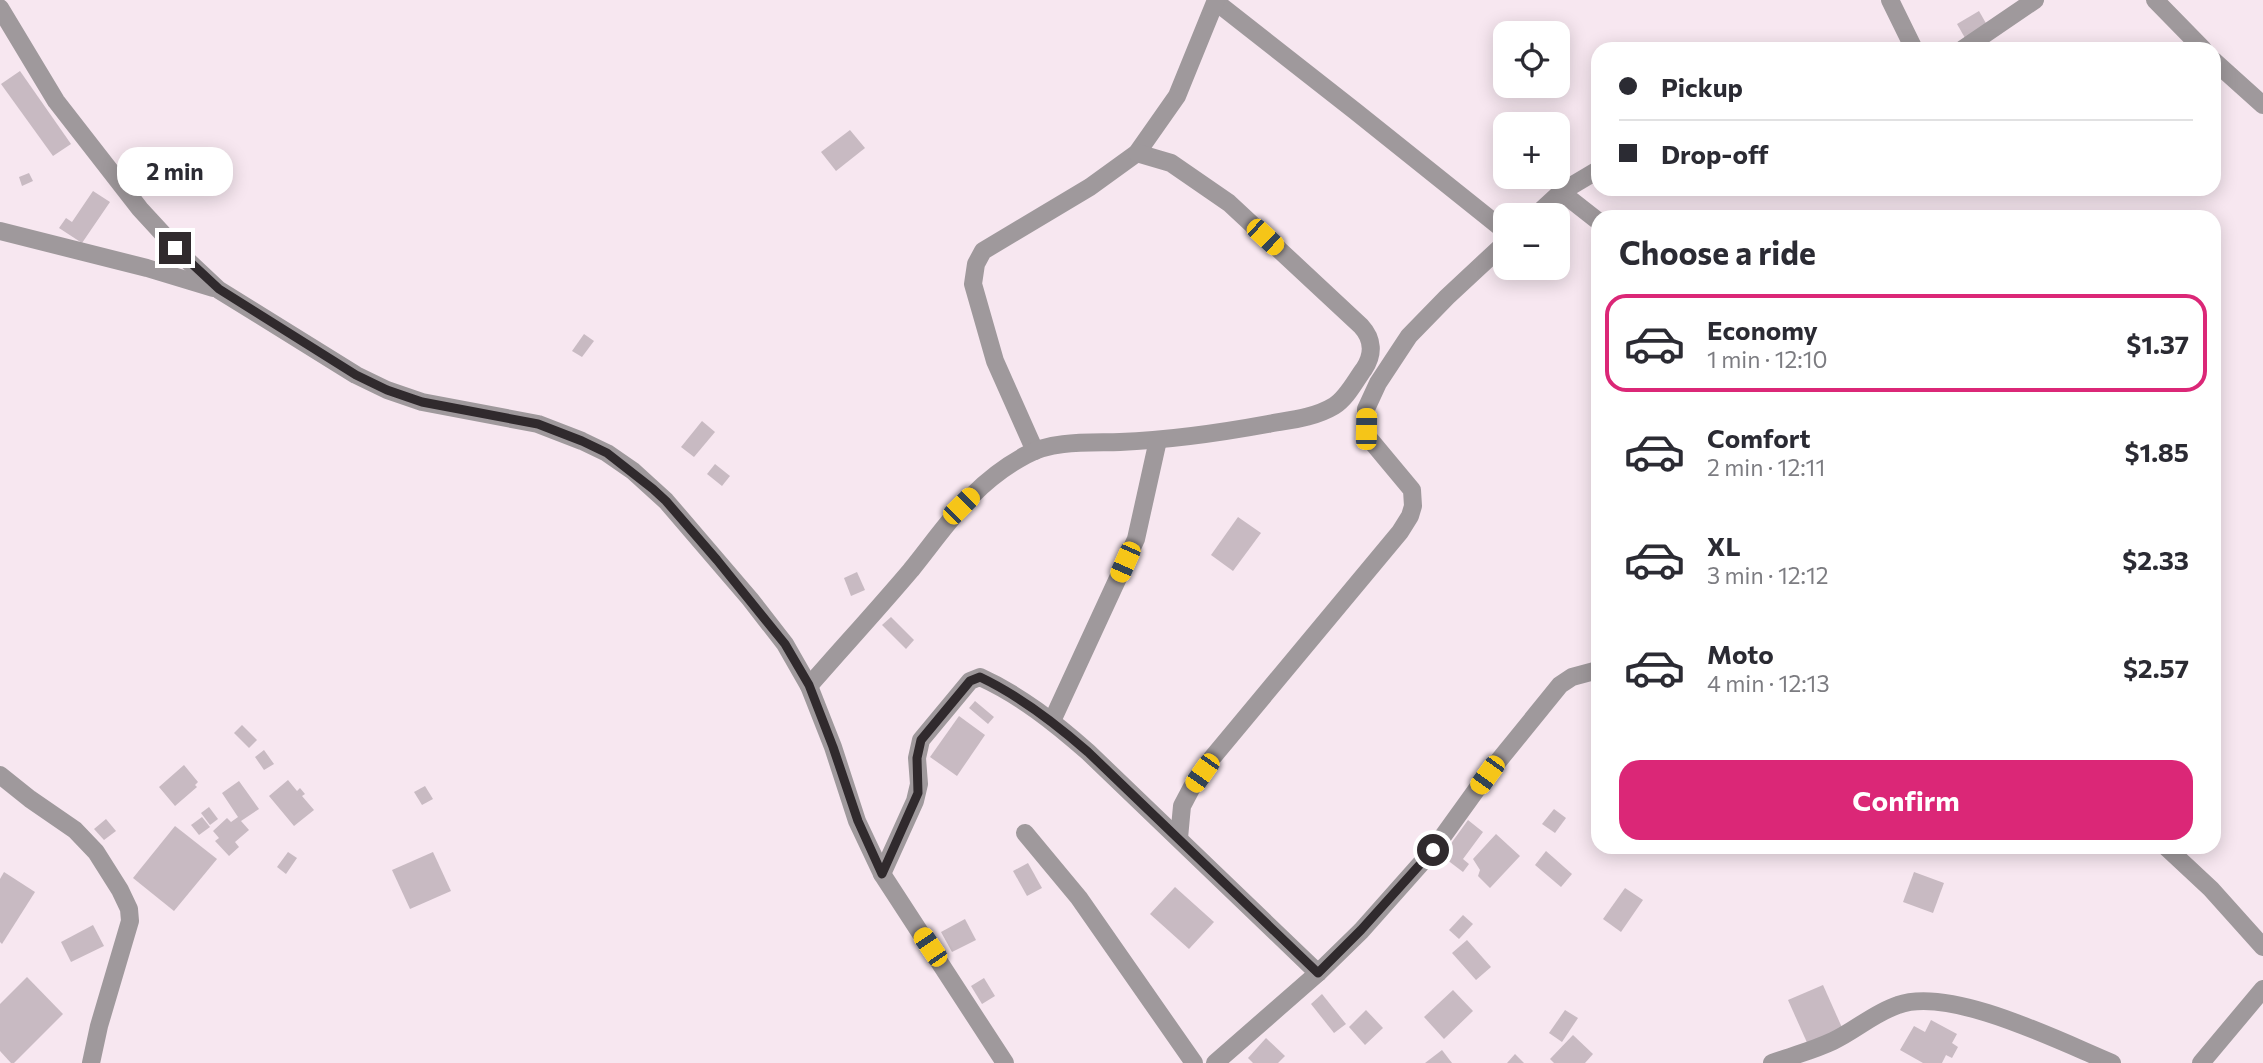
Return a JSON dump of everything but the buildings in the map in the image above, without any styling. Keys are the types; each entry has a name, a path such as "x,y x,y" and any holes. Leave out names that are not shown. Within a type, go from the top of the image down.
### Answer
{"street":[{"path":"1890,0 1911,42"},
{"path":"1973,42 2035,0"},
{"path":"2155,0 2196,42"},
{"path":"1035,451 995,362 974,284 975,264 984,251 1090,187 1137,153 1177,96 1216,1 1493,222"},
{"path":"0,8 56,101 140,209 187,260 219,289 356,375 387,390 422,402 538,424 607,453 633,471 666,501 785,644 809,685 858,821 882,874 1005,1063"},
{"path":"2221,67 2263,105"},
{"path":"809,685 911,569 961,506 1010,464 1035,451 1066,445 1158,440 1307,417 1335,405 1344,397 1367,364 1371,355 1367,333 1229,202 1171,163 1137,153"},
{"path":"1549,203 1561,192 1591,174"},
{"path":"1561,192 1591,216"},
{"path":"0,231 219,289"},
{"path":"1180,838 1182,806 1205,768 1400,532 1410,516 1413,506 1412,490 1367,436 1366,408 1378,383 1409,337 1493,254"},
{"path":"1052,721 1136,539 1158,440"},
{"path":"1215,1063 1318,973 1361,930 1433,850 1487,775 1560,685 1572,677 1591,672"},
{"path":"882,874 918,793 917,758 921,740 973,678 984,679 1052,721 1180,838 1318,973"},
{"path":"0,775 75,830 96,852 129,909 130,921 90,1063"},
{"path":"1025,833 1079,898 1194,1063"},
{"path":"2174,854 2211,889 2263,947"},
{"path":"2201,1063 2263,989"},
{"path":"1772,1063 1832,1041 1874,1015 1898,1005 1915,1001 1935,1001 1974,1008 2112,1063"}],"route":[{"path":"175,248 219,289 356,375 387,390 422,402 538,424 607,453 633,471 666,501 785,644 809,685 858,821 882,874 918,793 917,758 921,740 970,681 980,677 1007,691 1052,721 1088,752 1318,973 1433,850"}]}
